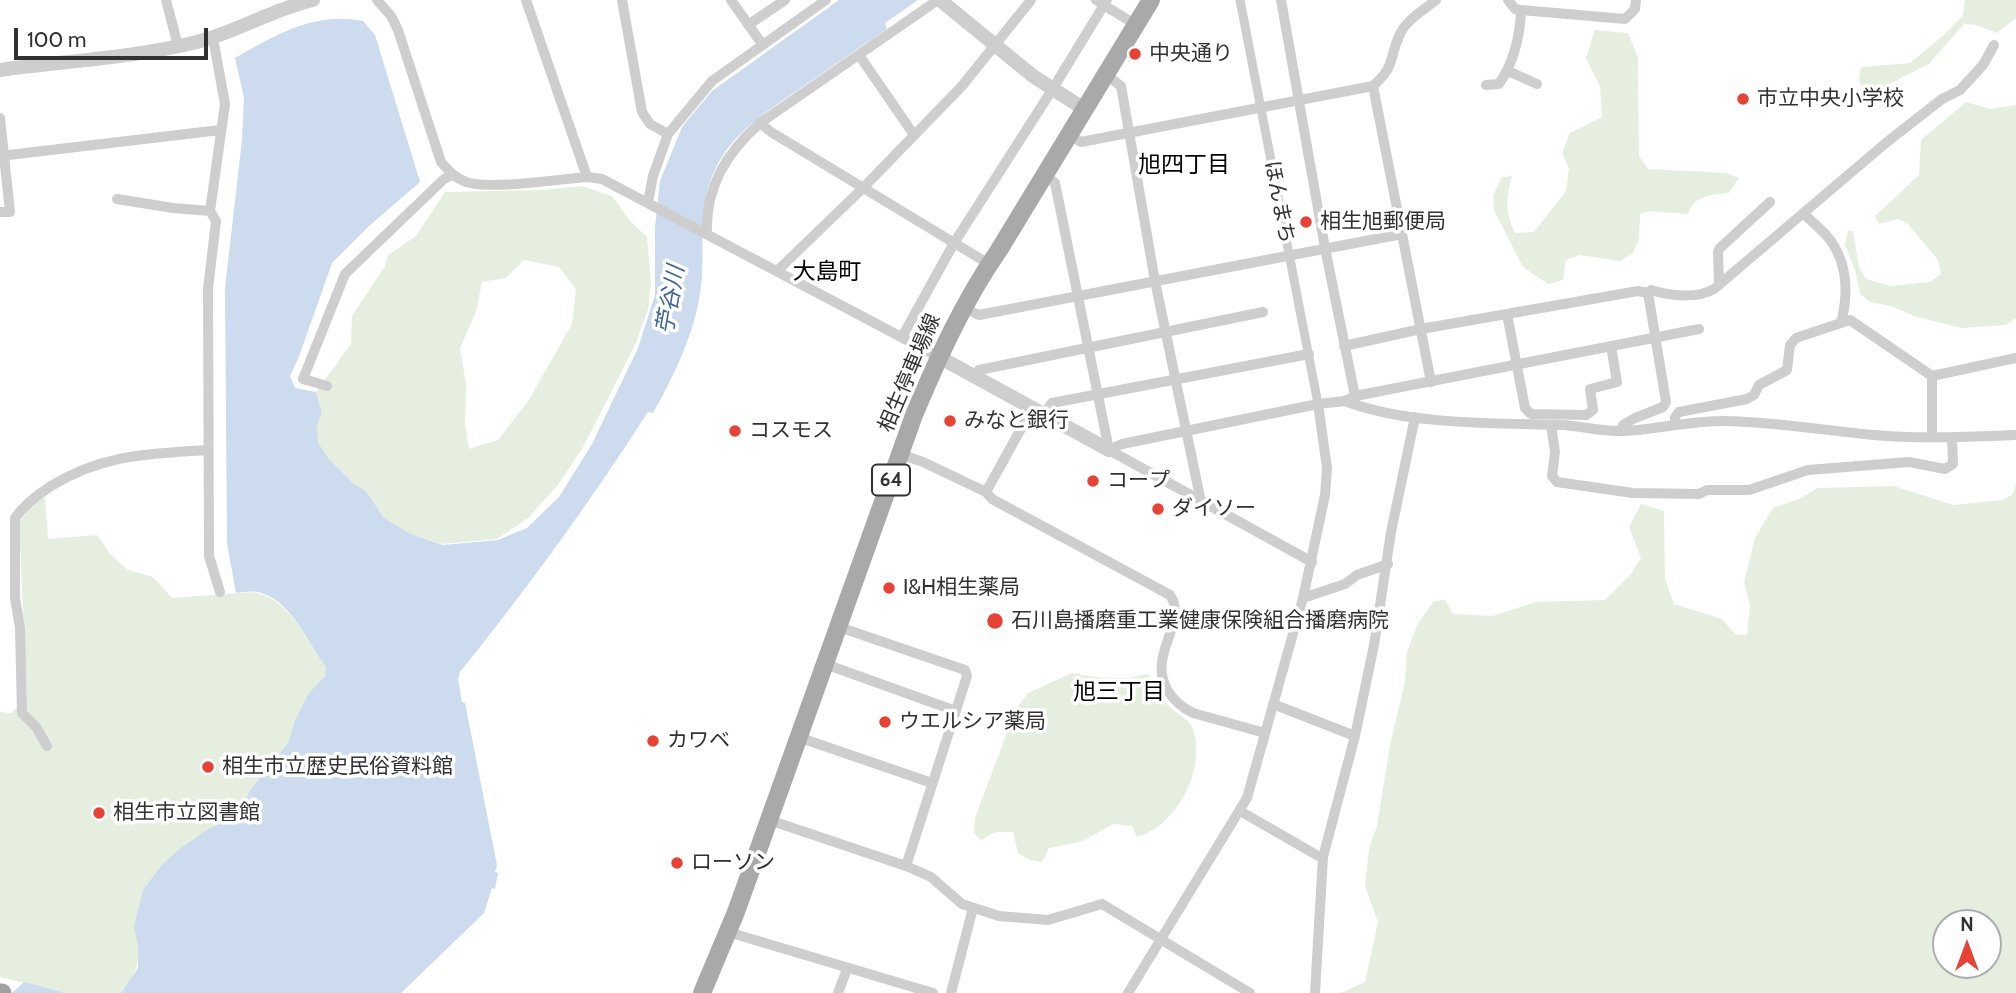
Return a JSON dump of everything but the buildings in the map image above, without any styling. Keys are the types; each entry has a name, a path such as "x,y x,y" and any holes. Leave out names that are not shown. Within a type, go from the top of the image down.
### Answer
{"main road":[{"name":"相生停車場線","path":"702,993 728,932 901,454 939,357 989,264 1151,0"}],"street":[{"path":"166,0 177,46"},
{"path":"0,70 177,46 213,37 273,6 313,0"},
{"path":"377,0 391,16 398,30 441,162 452,175 468,183 487,185 587,177 615,184 1039,411 1312,562"},
{"path":"526,0 587,177"},
{"path":"622,0 642,112 650,124 668,134"},
{"path":"731,0 762,44"},
{"path":"748,25 785,0"},
{"path":"651,204 653,176 668,134 712,80 826,0"},
{"path":"704,233 708,201 721,170 731,152 760,122 939,0 1052,90 1084,109"},
{"path":"776,271 914,135 996,46 1031,0"},
{"name":"ほんまち","path":"1240,0 1318,404"},
{"path":"1280,0 1344,346 1350,398 1359,406 1415,417 1485,424 1551,425 1622,431 1727,421 1876,435 1952,438 2016,435"},
{"path":"1070,135 1081,142 1373,86 1387,73 1404,27 1436,0"},
{"path":"1508,0 1515,9 1521,10 1625,19 1635,9 1636,0"},
{"path":"902,337 954,243 1052,90 1102,2 1136,25"},
{"path":"1486,85 1499,84 1508,71 1520,28 1521,10"},
{"path":"213,37 225,104 210,211 216,221 208,289 207,450 209,555 220,592"},
{"path":"1344,346 1421,329 1638,291 1707,293 1887,142 1942,99 1961,90 1983,65 1994,45"},
{"path":"859,55 914,135"},
{"path":"1508,71 1538,84"},
{"path":"1106,75 1121,86 1185,432 1193,454 1202,502"},
{"path":"1373,86 1431,382"},
{"path":"0,118 10,212 0,212"},
{"path":"760,122 771,132 989,264"},
{"path":"2,156 220,130"},
{"path":"327,386 303,379 345,274 444,179 452,175"},
{"path":"1045,175 1055,183 1109,450"},
{"path":"117,200 210,211"},
{"path":"1719,285 1720,248 1770,202"},
{"path":"1803,213 1831,241 1841,265 1847,302 1841,323"},
{"path":"964,308 979,316 1402,234"},
{"path":"1622,431 1623,425 1663,407 1666,402 1648,293"},
{"path":"974,376 979,370 1263,312"},
{"path":"1507,314 1525,408 1531,414 1586,415 1593,410 1590,389 1617,382 1611,346"},
{"path":"1675,424 1675,417 1679,412 1747,399 1754,395 1759,385 1787,370 1790,345 1796,338 1850,320 1932,376 2016,358"},
{"path":"1109,450 1122,444 1699,329"},
{"path":"986,492 1039,411 1052,403 1309,354"},
{"path":"1932,376 1932,437"},
{"path":"1128,993 1247,798 1303,597 1325,495 1327,468 1318,404"},
{"path":"1315,993 1323,857 1355,736 1388,564 1391,532 1415,417"},
{"path":"1551,425 1555,452 1552,476 1557,482 1633,493 1699,494 1707,490 1749,490 1808,470 1909,462 1945,469 1953,464 1952,438"},
{"path":"47,746 36,727 22,713 20,628 15,598 15,518 22,508 43,491 82,468 120,458 207,450"},
{"path":"901,454 986,492 992,499 1170,595 1175,603 1175,613 1161,659 1160,673 1170,694 1184,709 1193,713 1265,733"},
{"path":"1303,597 1345,584 1357,575 1388,564"},
{"path":"839,626 965,670 967,676 906,866"},
{"path":"825,664 956,711"},
{"path":"1273,704 1355,736"},
{"path":"798,737 932,783"},
{"path":"1240,811 1323,857"},
{"path":"769,820 906,866 931,877 962,904 999,916 1048,920 1102,904 1250,993"},
{"path":"951,993 973,908"},
{"path":"728,932 933,993"},
{"path":"838,993 847,969"}],"green space":[{"path":"1965,0 2016,0 2016,18 1997,33 1976,25 1964,24 1929,64 1865,96 1859,80 1861,67 1910,63 1963,15"},
{"path":"1595,30 1628,33 1638,58 1639,156 1648,169 1727,173 1739,178 1729,193 1699,200 1688,214 1648,211 1640,214 1639,239 1633,253 1620,261 1580,255 1566,260 1563,280 1548,284 1523,267 1494,210 1493,196 1502,177 1512,176 1509,219 1515,233 1534,232 1566,191 1569,168 1562,153 1570,133 1602,117 1600,86 1586,58"},
{"path":"1966,102 1990,109 2016,105 2016,318 2006,325 1961,328 1870,302 1860,294 1856,273 1845,245 1848,231 1853,231 1859,268 1866,279 1891,286 1930,282 1941,274 1938,260 1908,224 1898,219 1879,224 1875,216 1919,175 1921,140"},
{"path":"581,186 612,196 630,221 647,237 651,281 648,309 636,343 582,449 557,486 528,518 497,539 442,544 411,534 384,518 366,491 354,484 317,443 317,426 322,413 316,392 351,344 352,316 385,266 388,255 416,236 445,192 543,190","holes":["524,260 559,267 576,289 572,324 529,400 498,440 469,449 465,424 466,384 460,348 476,312 482,282 506,278"]},
{"path":"2016,483 2016,993 1341,993 1365,982 1378,922 1365,886 1369,848 1377,826 1390,745 1405,682 1407,653 1417,625 1434,601 1445,600 1453,614 1492,616 1536,602 1605,600 1630,575 1641,558 1629,527 1641,504 1664,511 1665,579 1674,604 1722,619 1735,634 1747,635 1750,605 1744,583 1755,538 1773,508 1799,499 1818,488 1894,486 1953,505 2002,500 2013,494"},
{"path":"45,496 48,539 97,535 110,554 128,570 153,577 172,598 252,592 265,596 287,611 326,667 325,676 308,694 295,720 288,743 252,788 235,816 210,828 134,926 138,962 121,993 65,993 0,977 0,712 11,713 27,700 19,522 29,508"},
{"path":"1072,673 1110,678 1147,674 1168,705 1192,727 1196,748 1195,764 1191,780 1175,809 1164,822 1151,831 1137,837 1132,826 1114,824 1080,842 1049,848 1042,862 1030,860 1018,853 1013,832 996,832 981,840 974,833 975,818 1016,709 1028,693"}],"water":[{"name":"苧谷川","path":"839,0 918,0 885,23 887,29 760,117 740,134 723,155 707,191 702,281 696,315 668,386 653,413 648,412 557,545 460,672 458,679 462,702 465,703 497,865 495,872 498,873 495,889 492,888 484,913 401,993 121,993 138,968 134,927 143,890 161,866 177,851 210,828 235,816 252,788 288,743 295,720 308,694 325,676 326,667 292,615 283,606 261,593 236,593 227,543 225,288 242,140 244,98 235,58 296,27 328,19 363,21 375,35 420,182 369,226 332,263 290,376 295,388 316,392 322,413 317,426 318,443 329,459 354,484 366,491 384,518 411,534 443,545 498,540 527,528 559,497 592,444 638,348 655,295 655,227 660,181 682,127 712,91"},
{"path":"24,982 65,993 12,993"}],"place":[{"name":"中央通り","path":"1135,54"},
{"name":"市立中央小学校","path":"1743,99"},
{"name":"相生旭郵便局","path":"1306,222"},
{"name":"みなと銀行","path":"950,421"},
{"name":"コスモス","path":"735,431"},
{"name":"コープ","path":"1093,481"},
{"name":"ダイソー","path":"1158,509"},
{"name":"I&H相生薬局","path":"889,588"},
{"name":"石川島播磨重工業健康保険組合播磨病院","path":"995,621"},
{"name":"ウエルシア薬局","path":"885,722"},
{"name":"カワベ","path":"653,741"},
{"name":"相生市立歴史民俗資料館","path":"208,767"},
{"name":"相生市立図書館","path":"99,813"},
{"name":"ローソン","path":"677,863"}],"district":[{"name":"旭四丁目","path":"1184,165"},
{"name":"大島町","path":"827,272"},
{"name":"旭三丁目","path":"1119,692"}]}
